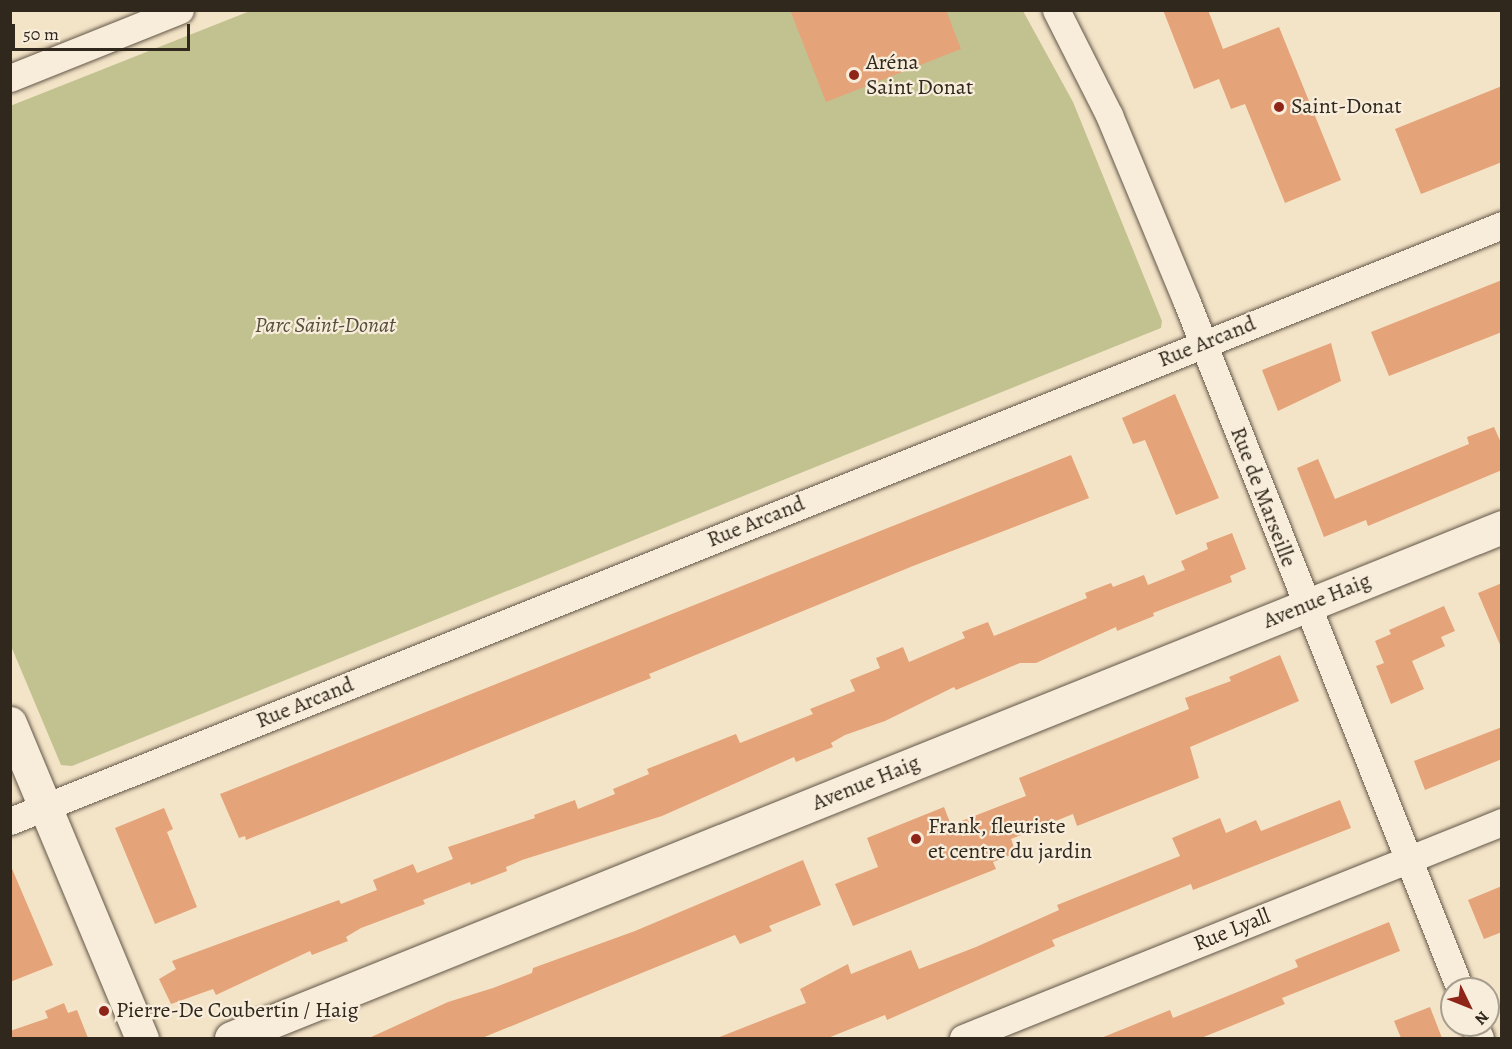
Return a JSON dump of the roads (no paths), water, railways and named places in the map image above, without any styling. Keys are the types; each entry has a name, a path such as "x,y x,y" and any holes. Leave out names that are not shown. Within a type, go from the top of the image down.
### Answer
{"street":[{"path":"10,78 180,10"},
{"name":"Rue de Marseille","path":"1056,10 1109,115 1204,344 1305,606 1455,977"},
{"name":"Rue Arcand","path":"10,821 1502,225"},
{"name":"Avenue Haig","path":"231,1038 1502,527"},
{"path":"10,723 142,1038"},
{"name":"Rue Lyall","path":"963,1038 1502,822"}],"place":[{"name":"Aréna Saint Donat","path":"854,75"},
{"name":"Saint-Donat","path":"1279,107"},
{"name":"Frank, fleuriste et centre du jardin","path":"916,839"},
{"name":"Pierre-De Coubertin / Haig","path":"104,1011"}],"park label":[{"name":"Parc Saint-Donat","path":"325,326"}]}
